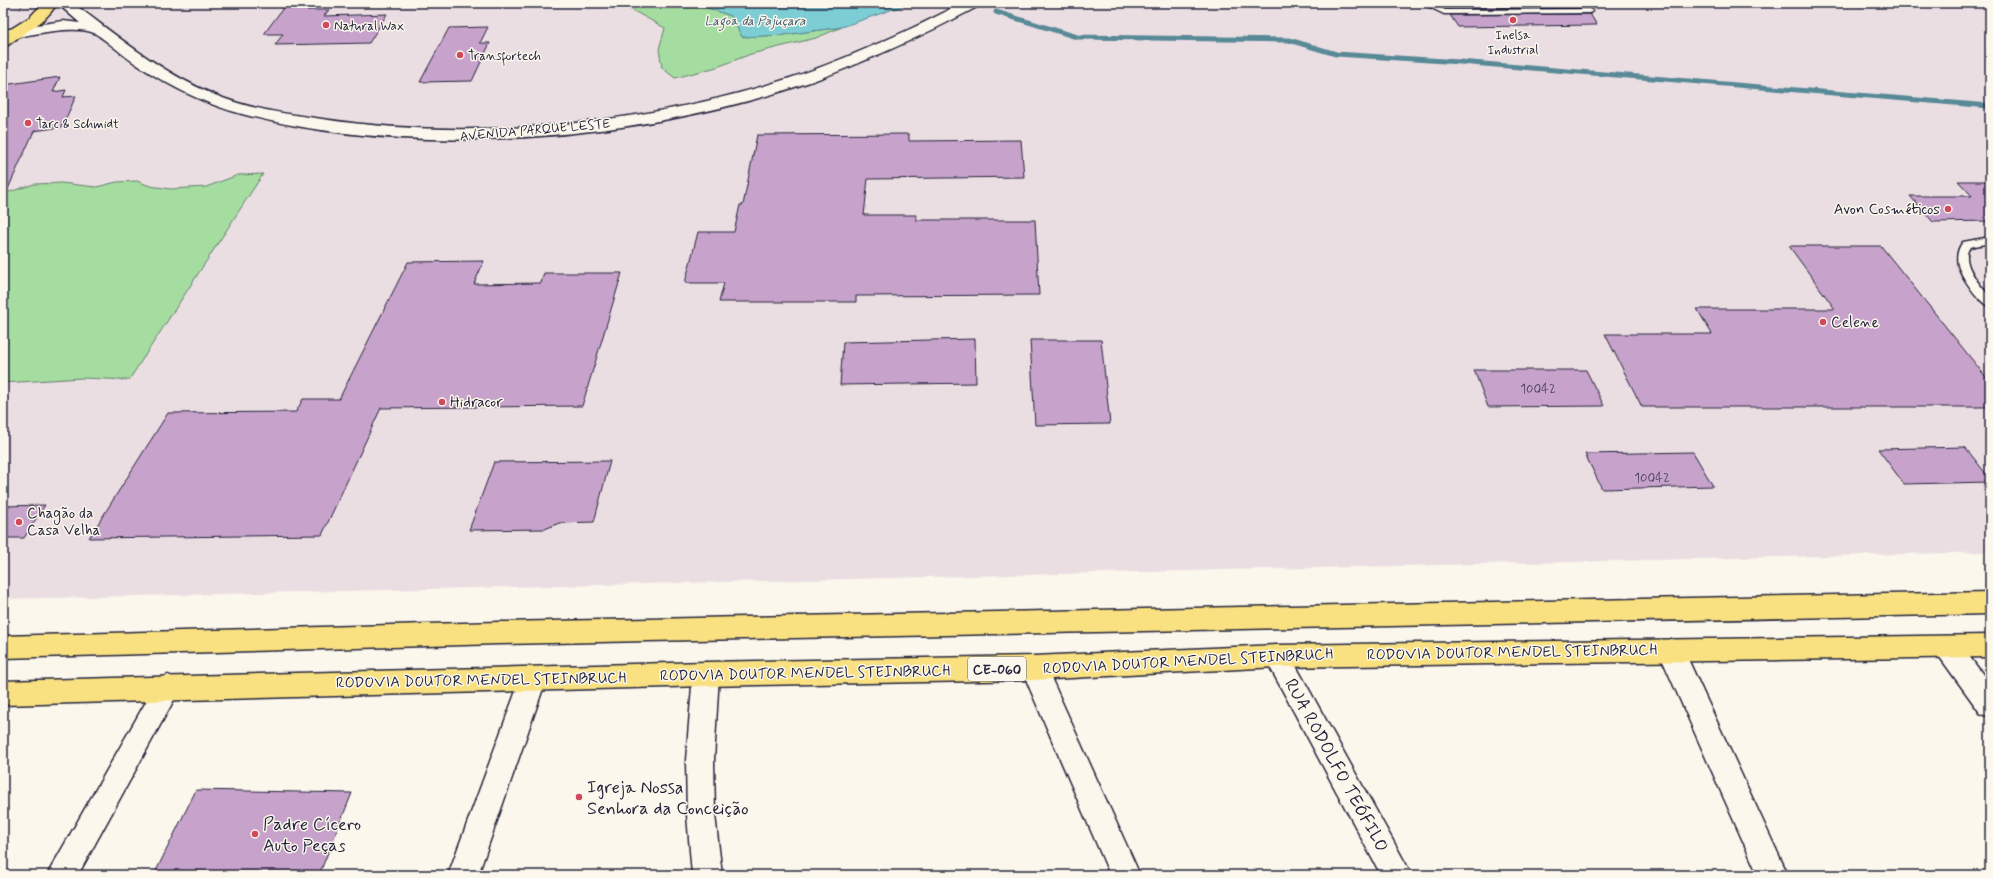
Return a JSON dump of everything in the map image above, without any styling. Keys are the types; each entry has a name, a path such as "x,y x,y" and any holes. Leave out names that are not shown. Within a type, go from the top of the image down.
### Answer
{"main road":[{"path":"6,37 42,14 50,3"},
{"path":"3,647 507,633 1990,603"},
{"name":"RODOVIA DOUTOR MENDEL STEINBRUCH","path":"3,693 168,687 1034,668 1278,656 1671,650 1948,648 1990,646"}],"street":[{"name":"AVENIDA PARQUE LESTE","path":"64,3 162,76 185,88 237,109 272,117 362,131 452,136 506,133 613,122 700,108 732,100 777,88 842,65 920,30 974,3"},
{"name":"AVENIDA PARQUE LESTE","path":"6,37 69,25 100,30"},
{"path":"1948,648 1990,705"},
{"path":"1671,650 1773,875"},
{"name":"RUA RODOLFO TEÓFILO","path":"1278,656 1397,875"},
{"path":"1034,668 1125,875"},
{"path":"706,674 700,760 701,815 707,875"},
{"path":"463,875 533,680"},
{"path":"62,875 168,687"}],"lane":[{"path":"1425,3 1444,12 1588,12"},
{"path":"1990,240 1967,244 1963,249 1963,266 1976,288 1990,303"}],"shaded area":[{"path":"3,3 1990,3 1990,552 3,599"}],"green space":[{"path":"609,3 694,3 731,16 742,37 784,35 842,27 816,38 751,54 717,67 675,78 662,68 659,49 665,28 630,9"},
{"path":"263,174 129,380 82,378 3,383 3,194 34,184 61,183 96,187 117,182 137,181 150,186 171,189 206,187 238,175"}],"water":[{"name":"Lagoa da Pajuçara","path":"694,3 911,3 842,27 784,35 742,37 731,16"}],"building":[{"name":"Inelsa Industrial","path":"1443,3 1581,3 1585,8 1446,8"},
{"name":"Natural Wax","path":"286,4 312,4 307,10 329,10 324,16 387,14 369,43 275,45 283,34 264,34"},
{"name":"Inelsa Industrial","path":"1590,14 1597,25 1458,27 1450,15"},
{"name":"Transfortech","path":"488,27 480,43 490,43 472,81 420,82 449,28"},
{"name":"Tarc & Schmidt","path":"60,77 53,92 66,90 63,97 76,96 62,127 34,131 3,200 3,85"},
{"path":"909,134 909,141 1021,140 1024,177 868,179 864,215 916,215 916,220 1035,220 1039,295 856,296 856,302 719,302 724,283 685,283 698,232 734,232 740,205 743,205 757,135"},
{"name":"Avon Cosméticos","path":"1958,181 1990,181 1990,221 1933,222 1910,196 1972,196"},
{"name":"Celene","path":"1789,246 1881,246 1990,382 1990,407 1642,407 1605,334 1712,334 1697,309 1835,309"},
{"name":"Hidracor","path":"484,261 474,284 541,283 544,273 622,273 582,406 381,408 322,535 89,538 168,413 296,412 303,399 339,399 408,262"},
{"path":"975,339 976,383 840,385 843,342"},
{"path":"1030,340 1101,340 1110,424 1035,425"},
{"path":"1474,370 1586,370 1604,406 1488,407"},
{"path":"1965,447 1990,479 1990,482 1904,484 1878,449"},
{"path":"1693,452 1713,486 1602,489 1585,454"},
{"path":"610,461 594,522 559,523 545,529 469,530 494,462"},
{"name":"Chagão da Casa Velha","path":"45,505 24,538 3,538 3,506"},
{"name":"Padre Cícero Auto Peças","path":"196,790 352,793 319,875 154,875"}],"waterway":[{"path":"996,12 1077,37 1289,40 1336,54 1460,62 1990,106"}],"place":[{"name":"Inelsa Industrial","path":"1513,20"},
{"name":"Natural Wax","path":"326,25"},
{"name":"Transfortech","path":"460,55"},
{"name":"Tarc & Schmidt","path":"28,123"},
{"name":"Avon Cosméticos","path":"1948,209"},
{"name":"Celene","path":"1823,322"},
{"name":"Hidracor","path":"442,402"},
{"name":"Chagão da Casa Velha","path":"19,522"},
{"name":"Igreja Nossa Senhora da Conceição","path":"579,797"},
{"name":"Padre Cícero Auto Peças","path":"255,834"}]}
